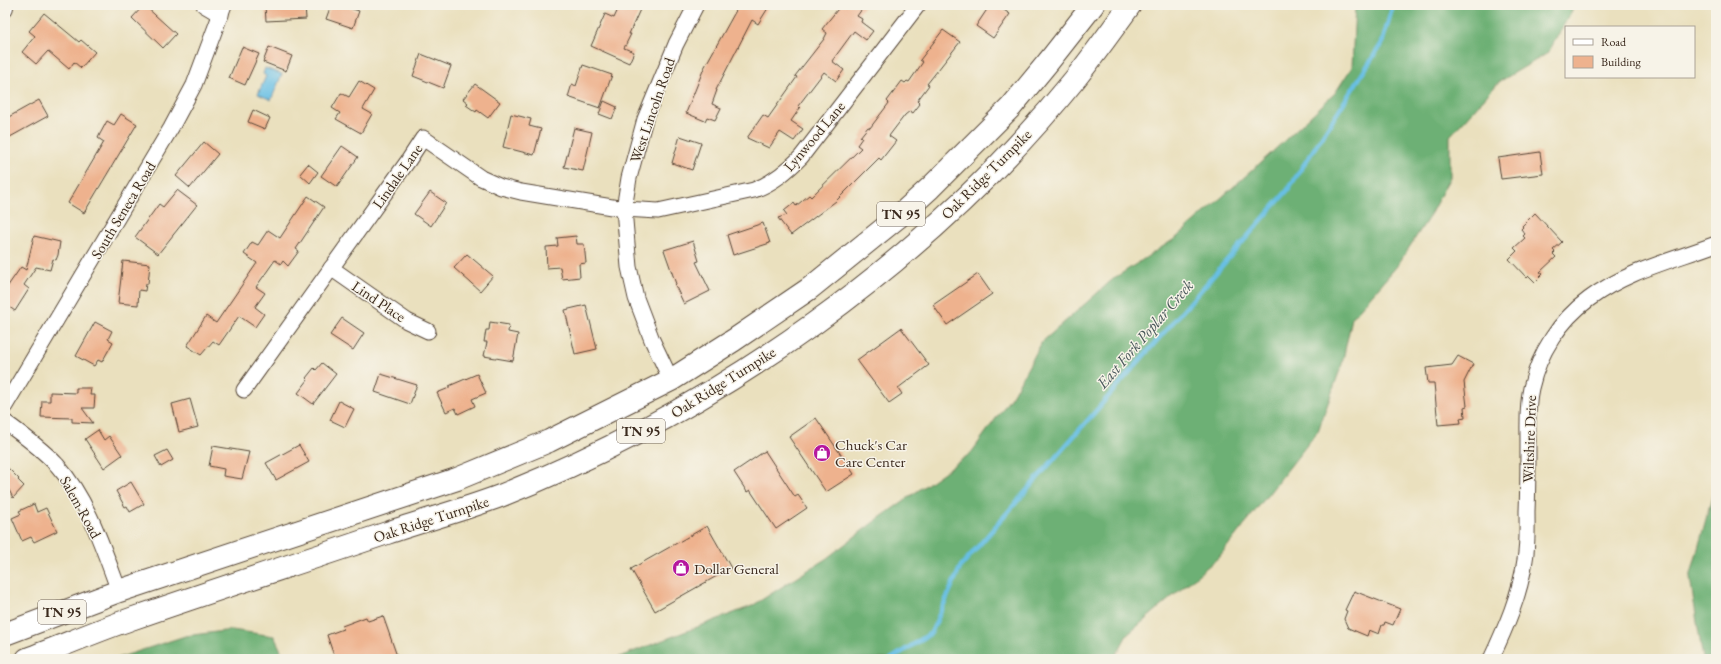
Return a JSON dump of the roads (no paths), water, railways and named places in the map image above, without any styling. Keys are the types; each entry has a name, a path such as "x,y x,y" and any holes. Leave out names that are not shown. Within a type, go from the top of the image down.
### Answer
{"highway":[{"name":"Oak Ridge Turnpike","path":"5,634 119,591 457,479 579,427 671,380 810,289 897,218 930,188 1011,107 1093,5"},
{"name":"Oak Ridge Turnpike","path":"27,659 129,620 501,495 586,459 685,407 755,364 812,326 865,286 922,237 984,180 1020,141 1075,79 1130,5"},
{"path":"671,380 685,407"},
{"path":"305,529 314,558"},
{"path":"119,591 129,620"}],"street":[{"path":"5,9 6,5"},
{"path":"204,5 222,10"},
{"name":"West Lincoln Road","path":"671,380 652,340 636,298 629,267 624,209 631,170 645,119 676,44 696,5"},
{"name":"Lynwood Lane","path":"624,209 658,211 727,196 763,186 784,174 801,157 894,34 918,5"},
{"name":"South Seneca Road","path":"5,406 171,128 194,85 222,10"},
{"name":"Lindale Lane","path":"244,390 423,138 480,178 501,187 521,192 624,209"},
{"name":"Wiltshire Drive","path":"1491,659 1507,624 1520,587 1526,559 1528,410 1531,388 1541,360 1553,335 1569,316 1589,298 1615,282 1716,244"},
{"name":"Lind Place","path":"331,268 407,321 428,331"},
{"name":"Salem Road","path":"5,422 53,461 75,490 100,540 119,591"}],"water":[{"path":"265,68 282,74 271,100 258,94 266,76 263,74"}],"waterway":[{"name":"East Fork Poplar Creek","path":"891,659 931,633 961,566 1287,191 1382,43 1393,5"}],"place":[{"name":"Chuck's Car Care Center","path":"822,453"},
{"name":"Dollar General","path":"681,568"}]}
